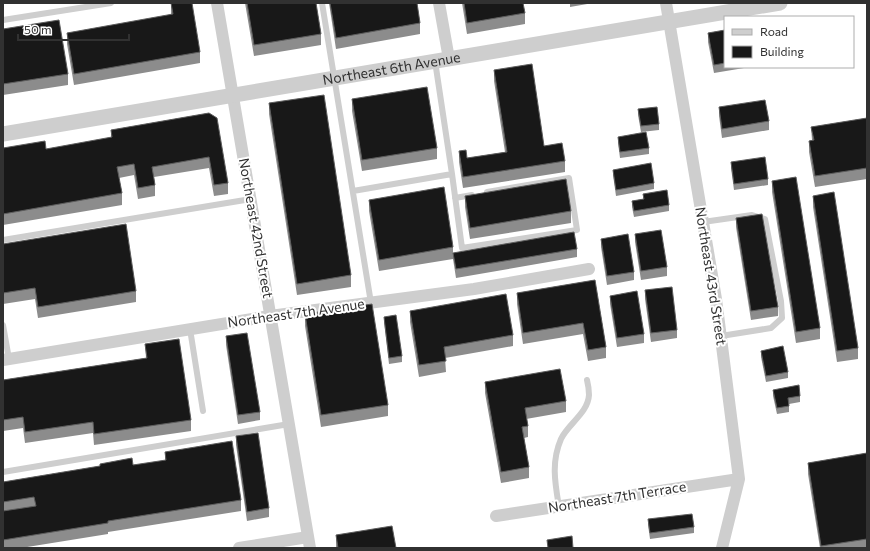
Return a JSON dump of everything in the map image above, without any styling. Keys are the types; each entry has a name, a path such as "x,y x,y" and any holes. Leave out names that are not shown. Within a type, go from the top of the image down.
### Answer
{"street":[{"name":"Northeast 42nd Street","path":"217,3 309,543"},
{"path":"439,3 442,60"},
{"name":"Northeast 43rd Street","path":"666,3 703,222 739,479 722,548"},
{"name":"Northeast 6th Avenue","path":"3,134 780,3"},
{"name":"Northeast 7th Avenue","path":"6,360 270,316 474,290 589,269"},
{"name":"Northeast 7th Terrace","path":"496,516 739,479"},
{"path":"239,548 309,543"}],"lane":[{"path":"3,20 112,3"},
{"path":"322,3 371,302"},
{"path":"442,60 452,174 455,198 462,248 577,230 569,178 455,198"},
{"path":"353,191 452,174"},
{"path":"3,240 251,199"},
{"path":"703,222 752,215 765,219 781,301 782,318 771,328 720,336"},
{"path":"3,325 6,360"},
{"path":"190,329 204,411"},
{"path":"559,507 554,470 555,456 561,438 585,408 589,396 587,380"},
{"path":"3,472 289,424"}],"building":[{"path":"171,3 192,3 200,52 74,74 67,33 173,14"},
{"path":"247,3 316,3 321,34 254,45"},
{"path":"330,3 417,3 420,23 336,38"},
{"path":"464,3 523,3 525,13 467,23"},
{"path":"59,20 68,74 3,84 3,29"},
{"path":"724,30 724,63 714,65 708,33"},
{"path":"532,64 544,146 562,143 565,161 463,177 459,151 466,150 467,158 507,152 494,70"},
{"path":"427,87 437,148 362,160 352,99"},
{"path":"324,95 351,275 297,284 269,103"},
{"path":"765,100 769,121 722,129 719,107"},
{"path":"657,107 659,124 641,126 638,109"},
{"path":"209,113 217,118 228,183 214,185 209,157 152,167 155,185 138,188 134,164 117,167 122,193 3,214 3,148 45,141 46,149 112,137 111,130"},
{"path":"867,118 867,168 815,176 809,141 814,140 811,127"},
{"path":"646,132 649,148 620,152 618,137"},
{"path":"765,157 768,179 734,184 731,162"},
{"path":"651,163 654,183 616,190 613,170"},
{"path":"796,177 820,328 796,332 772,181"},
{"path":"566,179 571,211 470,228 465,196"},
{"path":"444,187 453,247 379,260 369,200"},
{"path":"667,190 669,205 634,211 632,201 644,199 643,194"},
{"path":"834,192 858,348 837,351 813,196"},
{"path":"762,214 778,307 751,311 736,218"},
{"path":"126,224 136,291 38,307 35,288 3,293 3,244"},
{"path":"661,230 667,267 641,271 635,234"},
{"path":"574,232 577,249 456,269 453,253"},
{"path":"628,234 634,272 607,276 601,239"},
{"path":"595,280 606,347 588,350 583,323 523,333 517,293"},
{"path":"672,287 677,330 651,333 645,290"},
{"path":"637,291 644,334 617,338 610,296"},
{"path":"506,294 513,335 444,347 446,361 419,365 410,311"},
{"path":"372,304 388,405 321,415 305,314"},
{"path":"396,315 402,356 389,358 384,317"},
{"path":"247,333 260,412 238,415 226,336"},
{"path":"179,339 191,420 94,434 93,422 25,432 23,417 3,420 3,380 147,358 145,344"},
{"path":"783,346 788,372 766,376 761,351"},
{"path":"560,369 566,401 525,408 528,426 522,427 529,467 501,472 485,382"},
{"path":"799,385 800,396 788,398 789,406 777,408 773,390"},
{"path":"258,433 269,508 247,512 236,436"},
{"path":"232,441 241,500 108,521 108,523 3,540 3,511 36,506 34,497 3,502 3,482 100,466 100,464 132,458 133,465 166,460 165,452"},
{"path":"867,453 867,539 821,546 808,463"},
{"path":"692,514 694,527 650,533 648,519"},
{"path":"392,526 396,548 338,548 336,535"},
{"path":"572,536 573,548 548,548 547,540"}]}
